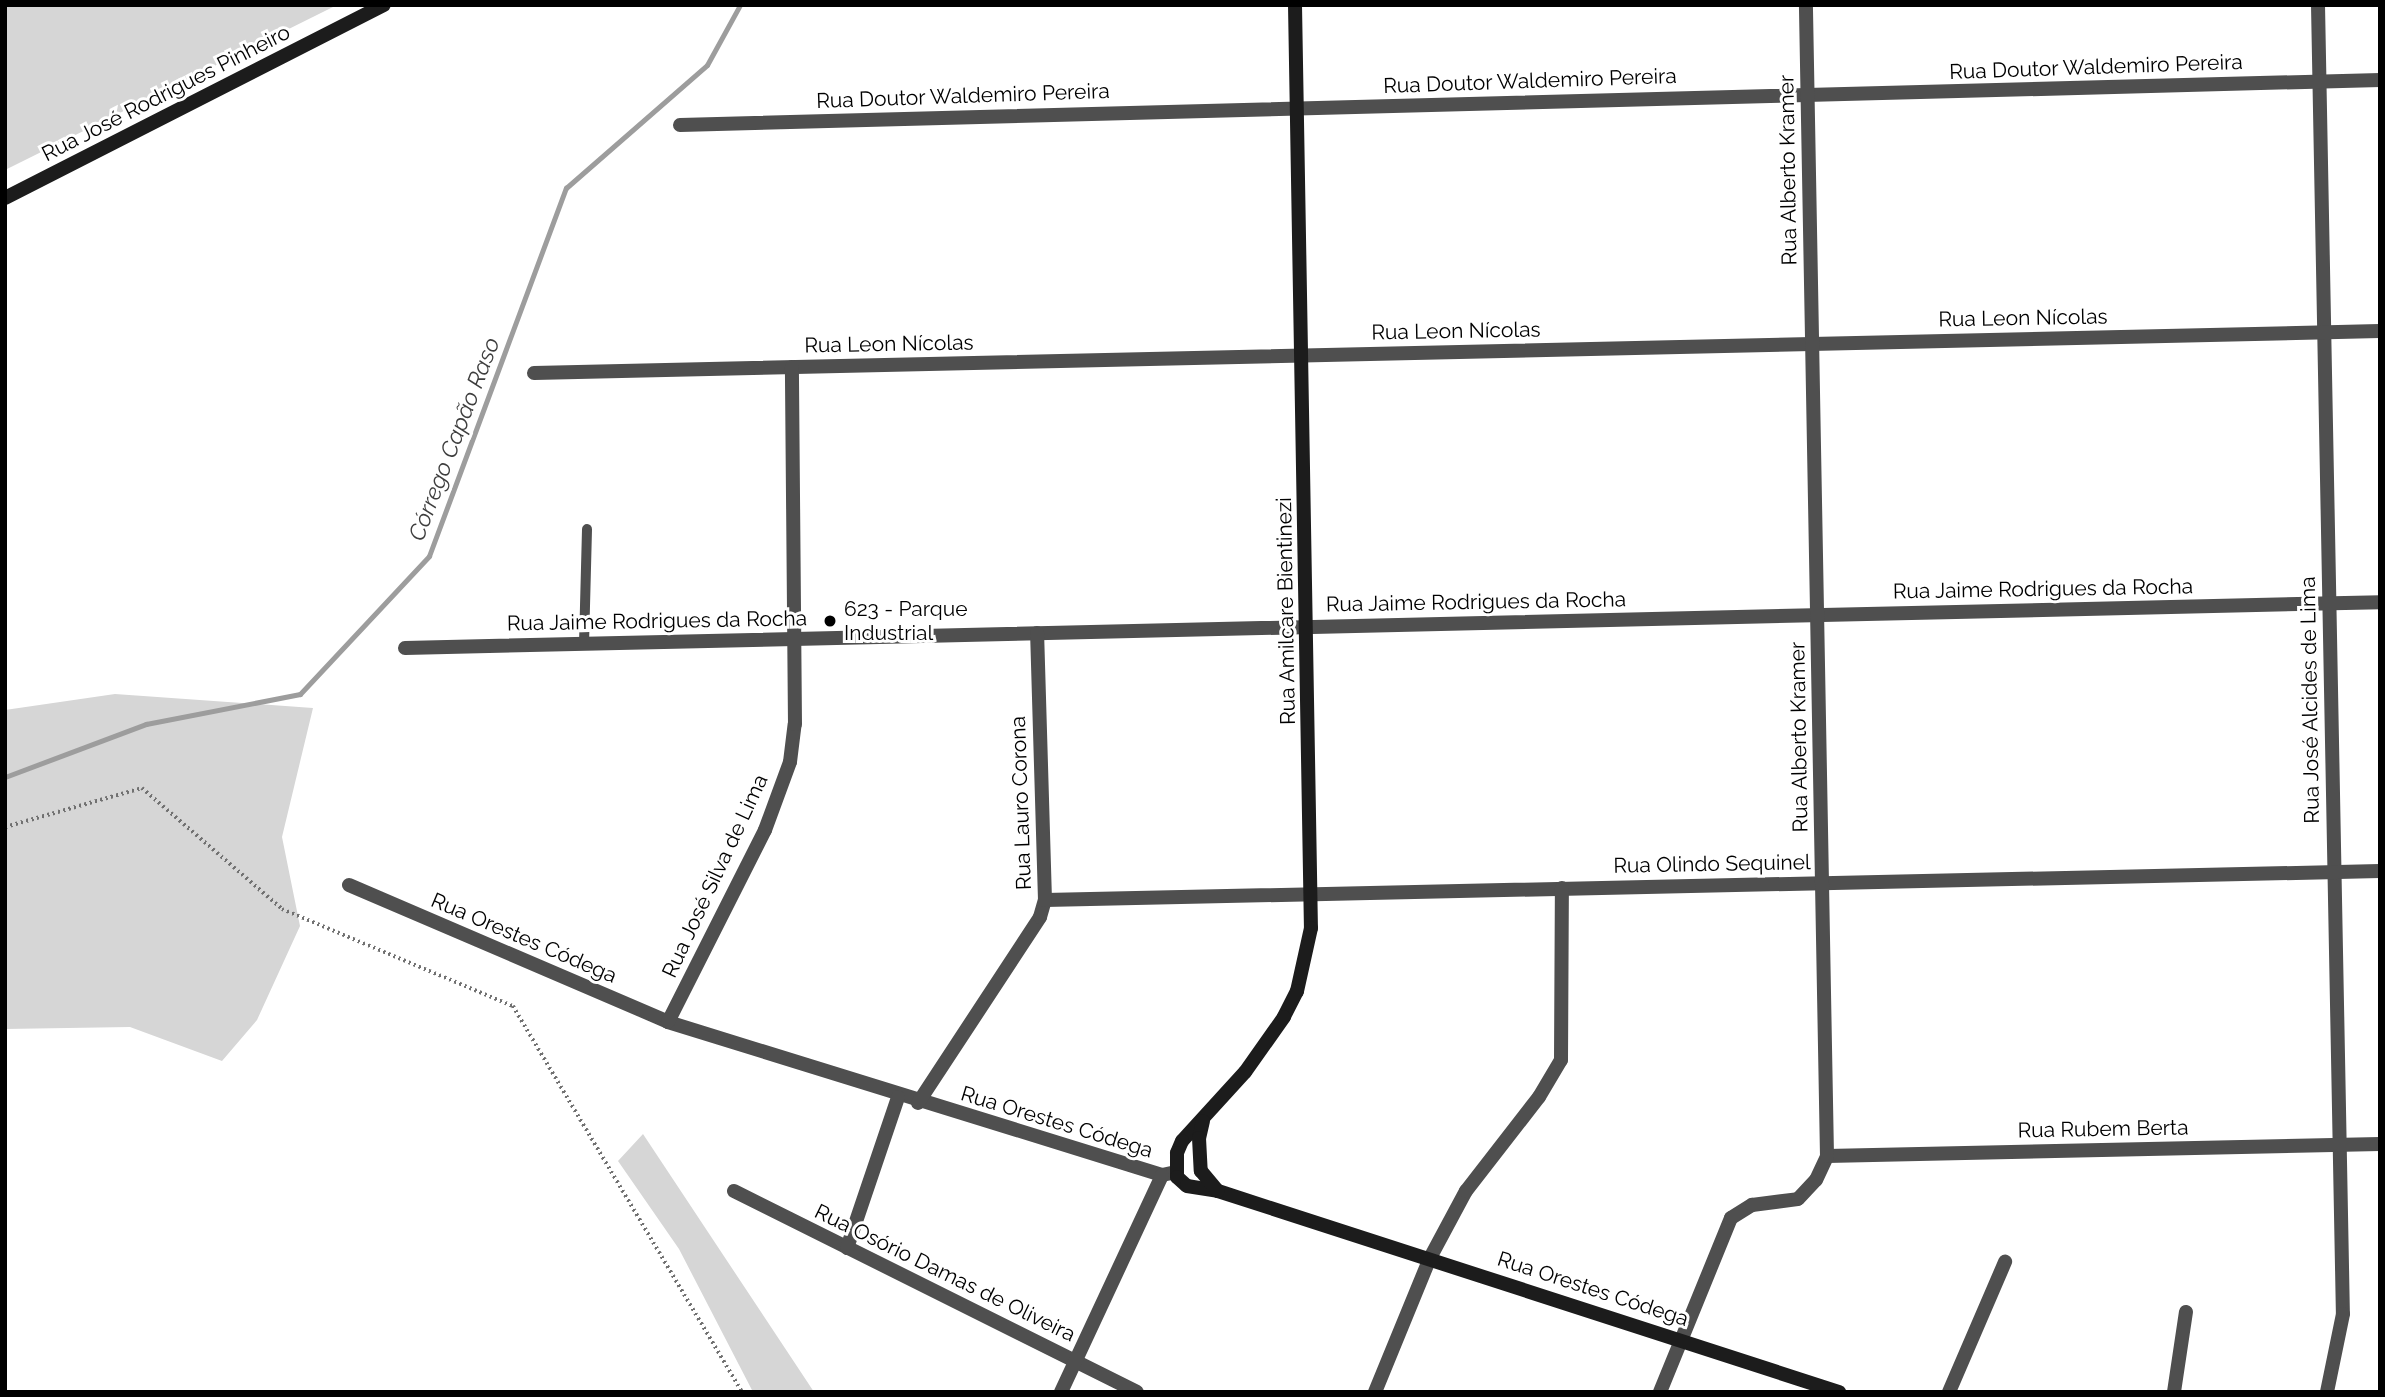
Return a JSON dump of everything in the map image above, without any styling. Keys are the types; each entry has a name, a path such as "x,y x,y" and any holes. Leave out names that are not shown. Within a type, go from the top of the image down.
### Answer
{"main road":[{"name":"Rua José Rodrigues Pinheiro","path":"5,198 384,5"},
{"name":"Rua Amilcare Bientinezi","path":"1169,1174 1182,1141 1203,1121 1265,1048 1297,991 1308,950 1312,894 1295,5"},
{"path":"1203,1121 1199,1138 1201,1171 1218,1191"},
{"name":"Rua Orestes Códega","path":"1169,1174 1187,1186 1218,1191 1839,1392"}],"street":[{"name":"Rua Alberto Kramer","path":"1806,5 1828,1156"},
{"name":"Rua José Alcides de Lima","path":"2318,5 2343,1322 2327,1392"},
{"name":"Rua Doutor Waldemiro Pereira","path":"680,125 2380,80"},
{"name":"Rua Leon Nícolas","path":"534,373 2380,331"},
{"name":"Rua José Silva de Lima","path":"668,1022 765,830 783,783 794,740 792,367"},
{"name":"Rua Jaime Rodrigues da Rocha","path":"405,648 2380,602"},
{"name":"Rua Lauro Corona","path":"918,1103 1033,931 1045,900 1037,633"},
{"name":"Rua Olindo Sequinel","path":"1045,900 2380,871"},
{"name":"Rua Orestes Códega","path":"349,885 668,1022 898,1097 1169,1174"},
{"path":"1376,1392 1430,1258 1466,1191 1539,1097 1561,1060 1562,888"},
{"path":"847,1248 898,1097"},
{"name":"Rua Rubem Berta","path":"1828,1156 2380,1144"},
{"path":"1660,1392 1684,1341 1731,1218 1752,1205 1798,1199 1816,1180 1828,1156"},
{"name":"Rua Amilcare Bientinezi","path":"1060,1392 1169,1174"},
{"name":"Rua Osório Damas de Oliveira","path":"734,1191 1137,1392"},
{"path":"1949,1392 2005,1262"},
{"path":"2174,1392 2186,1312"}],"lane":[{"path":"584,644 587,529"}],"path":[{"path":"5,827 142,788 282,909 513,1006 742,1392"}],"shaded area":[{"path":"5,5 337,5 5,170"},
{"path":"115,694 313,708 282,837 300,926 257,1020 222,1061 130,1027 5,1029 5,710"},
{"path":"643,1134 814,1392 753,1392 679,1249 618,1161"}],"waterway":[{"name":"Córrego Capão Raso","path":"5,777 146,724 300,694 429,556 566,188 707,65 740,5"}],"place":[{"name":"623 - Parque Industrial","path":"830,621"}]}
